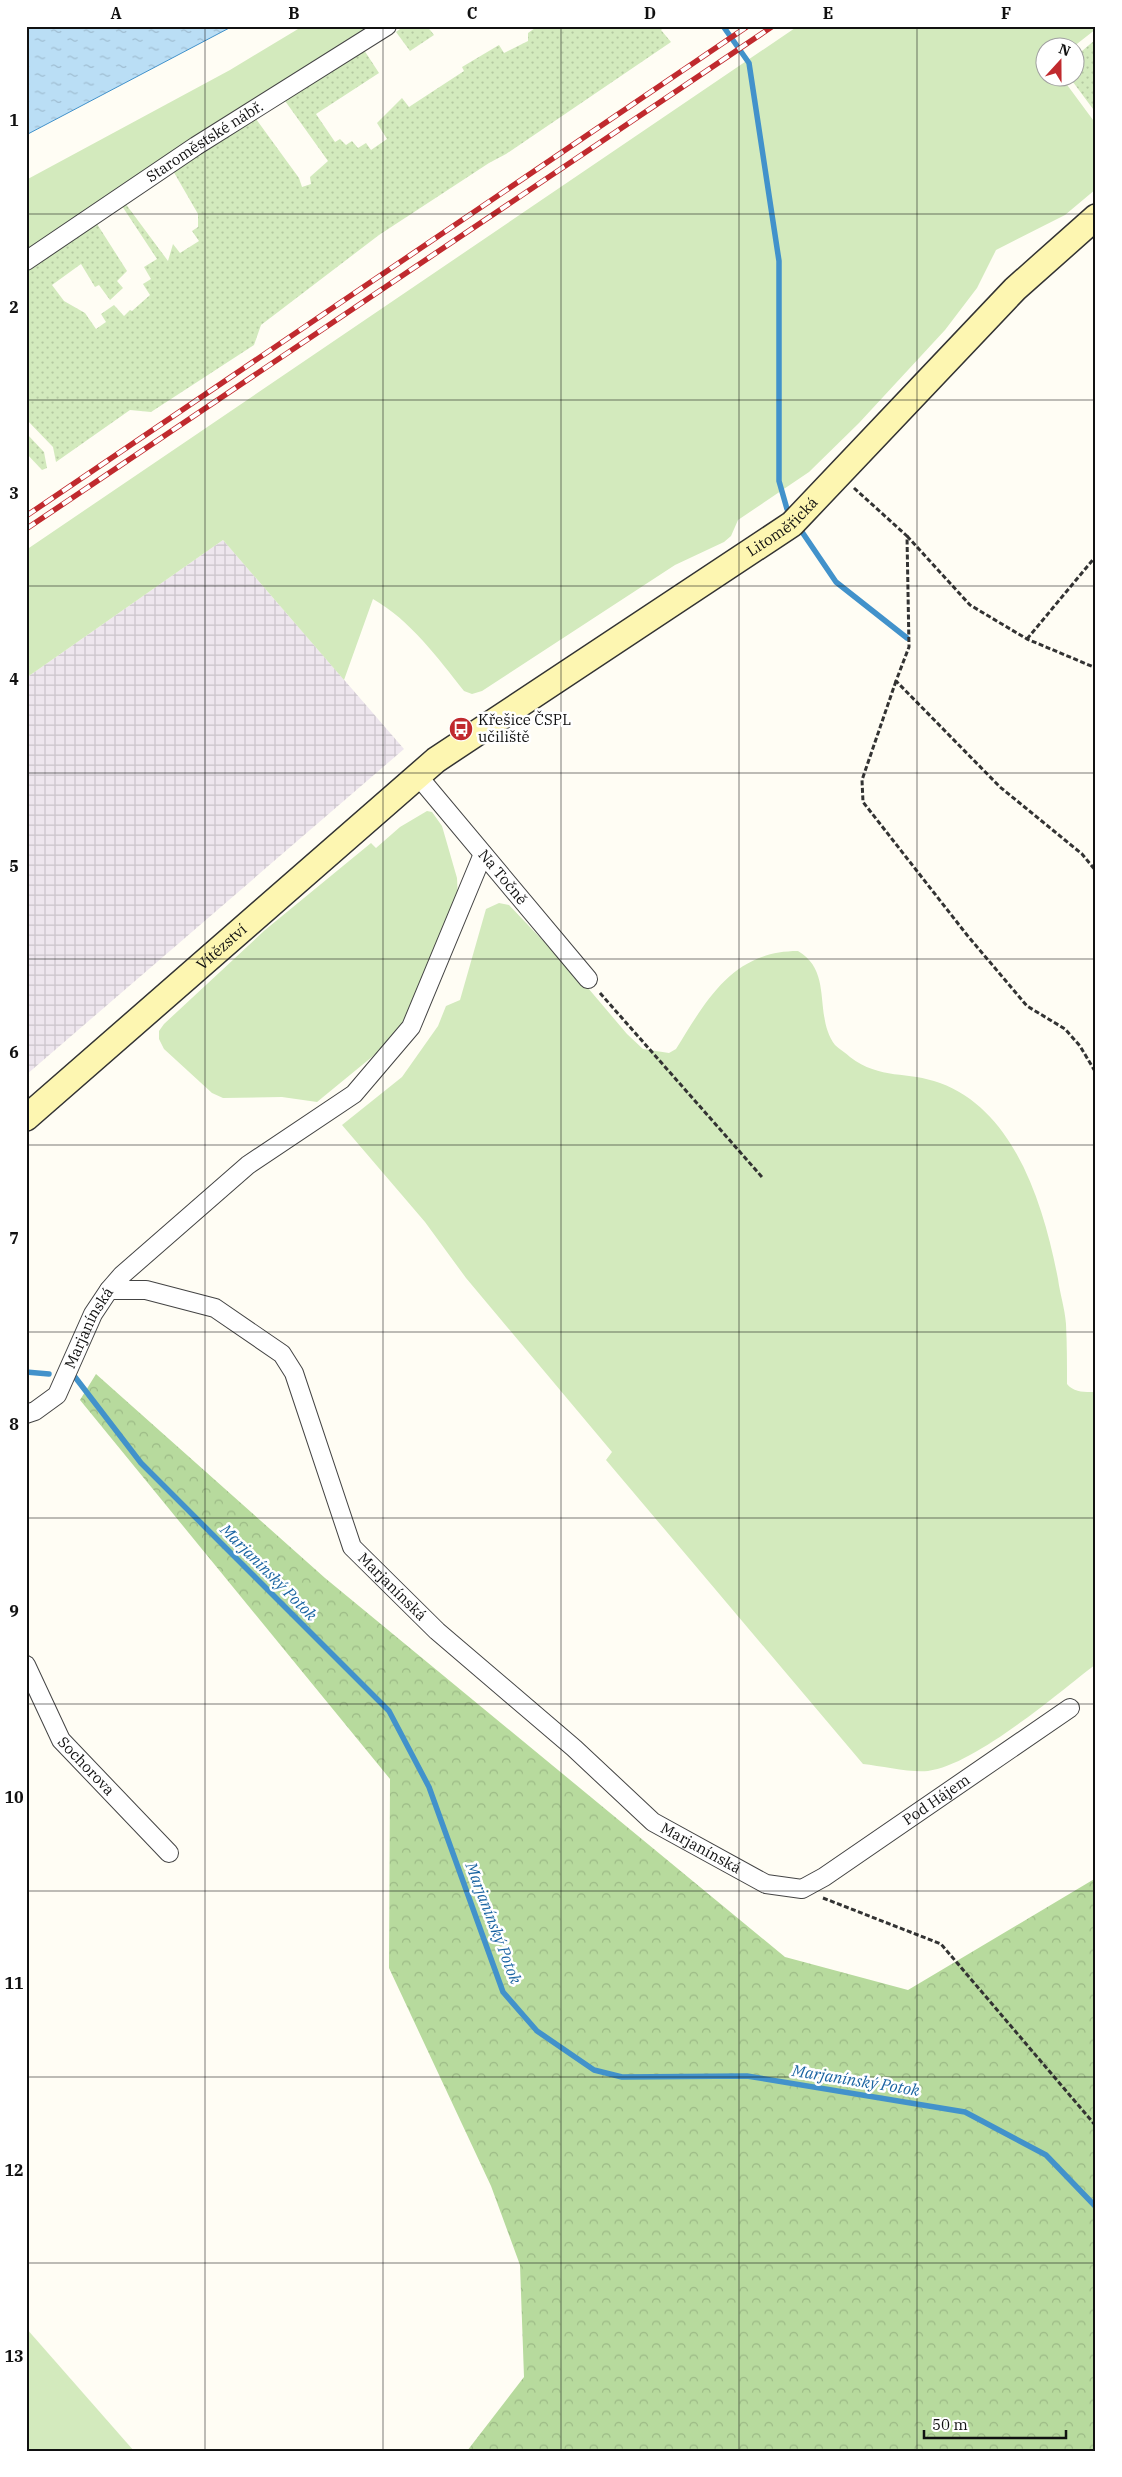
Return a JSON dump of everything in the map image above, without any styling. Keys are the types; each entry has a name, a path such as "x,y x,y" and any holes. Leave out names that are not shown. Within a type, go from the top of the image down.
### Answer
{"main road":[{"name":"Litoměřická","path":"418,776 436,760 798,518 1015,289 1096,217"},
{"name":"Vítězství","path":"26,1118 418,776"}],"street":[{"name":"Staroměstské nábř.","path":"26,261 196,146 386,26"},
{"name":"Na Točně","path":"418,776 588,979"},
{"path":"109,1290 122,1275 248,1166 354,1094 411,1027 483,854"},
{"name":"Marjanínská","path":"26,1414 35,1411 57,1395 93,1314 109,1290 146,1290 215,1308 282,1354 294,1372 352,1547 437,1631 574,1748 653,1822 766,1884 802,1889"},
{"name":"Sochorova","path":"26,1665 61,1740 169,1853"},
{"name":"Pod Hájem","path":"802,1889 824,1878 1070,1708"}],"path":[{"path":"840,475 906,536 970,605 1027,638 1096,668"},
{"path":"906,536 909,647 862,780 862,802 968,935 1028,1006 1065,1029 1080,1046 1096,1073"},
{"path":"1027,638 1096,556"},
{"path":"896,681 1000,787 1082,854 1096,871"},
{"path":"588,979 762,1176"},
{"path":"802,1889 941,1944 1096,2126"}],"shaded area":[{"path":"223,540 404,749 26,1075 26,678"}],"green space":[{"path":"303,26 376,26 26,251 26,180 230,70"},
{"path":"404,26 427,26 434,35 410,51 396,32"},
{"path":"538,26 665,26 661,30 671,42 506,154 489,163 379,235 261,325 254,345 151,412 130,410 56,462 53,447 26,419 26,271 97,224 127,271 117,281 123,288 110,300 99,285 95,287 81,264 52,285 64,301 85,313 96,329 106,322 101,314 114,305 124,316 150,295 143,284 151,279 144,267 157,259 122,206 125,203 168,261 173,244 180,253 199,241 192,231 198,227 198,214 172,169 253,115 299,178 302,187 311,184 310,177 328,161 283,98 364,50 379,73 316,114 335,142 340,139 346,145 352,141 358,148 366,143 371,150 387,139 377,123 402,98 409,107 464,71 462,67 499,45 504,53 528,41 528,33"},
{"path":"798,26 1096,26 1096,29 1084,38 1034,38 1034,88 1069,88 1096,124 1096,189 1065,215 996,250 977,288 945,330 859,423 809,472 738,520 731,536 724,542 675,565 482,691 472,694 464,691 423,640 399,618 373,599 344,680 223,540 26,678 26,550"},
{"path":"1096,39 1096,113 1077,88 1084,88 1084,49"},
{"path":"26,433 44,452 47,468 42,470 26,453"},
{"path":"427,811 432,812 442,826 457,878 458,899 414,1010 378,1052 317,1102 282,1097 223,1098 212,1093 164,1049 159,1039 159,1031 164,1024 265,930 371,843 376,848 400,827"},
{"path":"499,903 509,905 643,1049 669,1053 676,1049 710,997 738,969 755,960 775,953 798,951 809,960 816,970 820,982 825,1021 835,1045 850,1057 872,1069 928,1079 940,1083 966,1097 989,1115 1007,1138 1022,1164 1035,1193 1044,1222 1065,1313 1067,1384 1084,1392 1096,1392 1096,1664 1015,1726 969,1756 947,1766 928,1771 863,1764 606,1460 612,1452 466,1278 425,1222 342,1125 402,1077 438,1026 446,1006 460,1000 486,909"},
{"path":"96,1374 325,1578 785,1957 908,1990 1096,1878 1096,2451 467,2451 524,2377 520,2265 491,2186 389,1968 390,1779 80,1400"},
{"path":"26,2328 134,2451 26,2451"}],"water":[{"path":"26,26 233,26 26,135"}],"waterway":[{"path":"723,26 749,63 779,261 779,481 787,509 792,516"},
{"path":"798,526 836,582 907,638"},
{"name":"Marjanínský Potok","path":"26,1372 49,1374"},
{"name":"Marjanínský Potok","path":"75,1377 141,1463 389,1711 429,1787 503,1992 537,2031 594,2070 622,2077 747,2076 965,2112 1046,2155 1096,2207"}],"railway":[{"path":"26,516 748,26"},
{"path":"26,529 773,26"}],"place":[{"name":"Křešice ČSPL učiliště","path":"461,729"}]}
